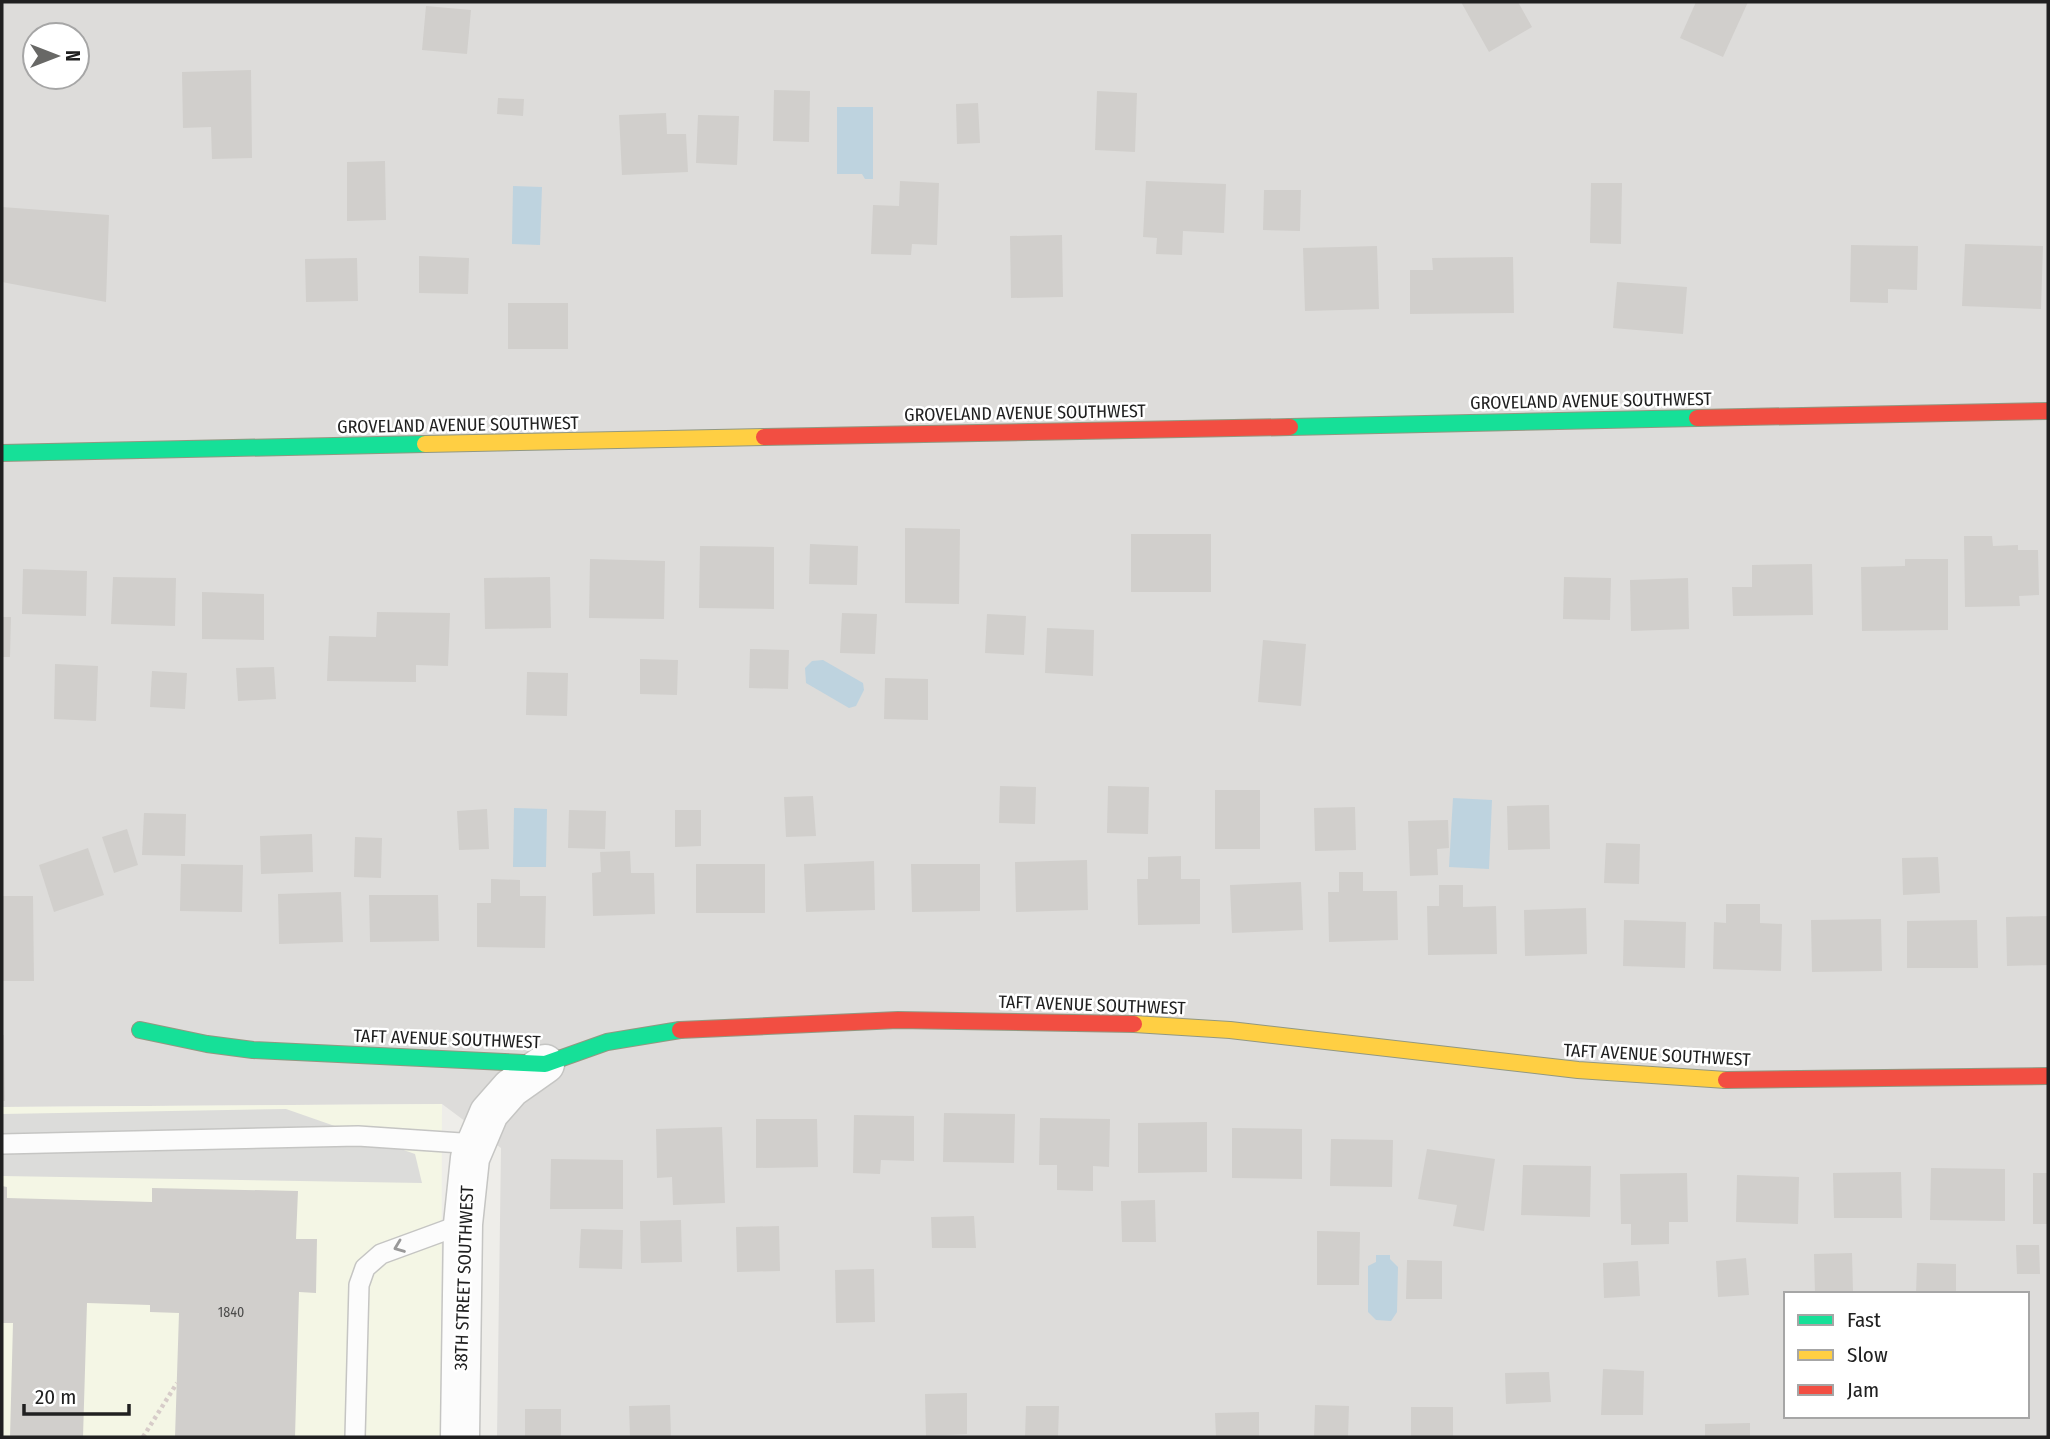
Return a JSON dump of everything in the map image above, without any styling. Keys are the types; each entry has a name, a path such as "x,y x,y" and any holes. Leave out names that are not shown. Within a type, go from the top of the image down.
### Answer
{"street":[{"name":"GROVELAND AVENUE SOUTHWEST","path":"2,453 2048,411"},
{"name":"TAFT AVENUE SOUTHWEST","path":"140,1030 207,1044 253,1050 545,1064 607,1042 669,1030 910,1020 1110,1023 1230,1030 1578,1070 1705,1079 2048,1076"},
{"name":"38TH STREET SOUTHWEST","path":"460,1437 463,1224 470,1158 489,1113 511,1088 545,1064"}],"lane":[{"path":"2,1144 358,1136 476,1144"},
{"path":"355,1437 359,1286 365,1268 381,1254 463,1224"}],"path":[{"path":"143,1437 177,1383"}],"shaded area":[{"path":"2,2 2048,2 2048,1437 497,1437 501,1148 442,1104 2,1107"},
{"path":"442,1104 441,1437 2,1437 2,1107"},
{"path":"286,1109 415,1154 422,1183 2,1176 2,1114"}],"water":[{"path":"837,107 873,107 873,179 865,179 862,174 837,174"},
{"path":"513,186 542,187 540,245 512,244"},
{"path":"823,660 863,683 864,690 856,706 849,708 806,683 805,668 812,661"},
{"path":"1453,798 1492,800 1489,869 1449,867"},
{"path":"514,808 547,809 546,867 513,867"},
{"path":"1376,1255 1390,1255 1390,1259 1398,1267 1397,1312 1391,1321 1376,1320 1368,1312 1368,1266 1376,1262"}],"building":[{"path":"1461,2 1518,2 1532,27 1489,52"},
{"path":"1696,2 1748,2 1723,57 1680,38"},
{"path":"426,6 471,10 467,54 422,50"},
{"path":"251,70 252,158 212,159 211,127 183,128 182,72"},
{"path":"774,90 810,91 809,142 773,141"},
{"path":"1097,91 1137,93 1135,152 1095,150"},
{"path":"498,98 524,99 523,116 497,114"},
{"path":"978,103 980,143 957,144 956,104"},
{"path":"666,113 667,134 686,134 688,172 622,175 619,115"},
{"path":"698,115 739,116 737,165 696,163"},
{"path":"385,161 386,220 347,221 347,162"},
{"path":"900,181 939,183 937,245 912,244 911,255 871,254 873,205 899,206"},
{"path":"1146,181 1226,184 1224,233 1183,231 1182,255 1156,254 1157,238 1143,237"},
{"path":"1591,183 1622,183 1621,244 1590,243"},
{"path":"1264,190 1301,190 1300,231 1263,230"},
{"path":"2,207 109,215 106,302 2,282"},
{"path":"1062,235 1063,297 1011,298 1010,236"},
{"path":"1965,244 2043,246 2041,309 1962,306"},
{"path":"1851,245 1918,246 1917,290 1888,289 1888,303 1850,302"},
{"path":"1377,246 1379,309 1305,311 1303,248"},
{"path":"419,256 469,258 468,294 419,293"},
{"path":"1513,257 1514,313 1410,314 1410,270 1433,270 1432,258"},
{"path":"357,258 358,301 306,302 305,259"},
{"path":"1617,282 1687,287 1683,334 1613,328"},
{"path":"508,303 568,303 568,349 508,349"},
{"path":"905,528 960,529 959,604 905,603"},
{"path":"1131,534 1211,534 1211,592 1131,592"},
{"path":"1964,536 1992,536 1993,546 2018,545 2018,550 2038,550 2039,595 2019,596 2020,606 1965,607"},
{"path":"810,544 858,546 857,585 809,584"},
{"path":"700,546 774,547 774,609 699,608"},
{"path":"590,559 665,561 664,619 589,618"},
{"path":"1905,559 1948,559 1948,630 1862,631 1861,567 1905,566"},
{"path":"1812,564 1813,615 1733,616 1732,587 1752,587 1752,565"},
{"path":"23,569 87,571 86,616 22,614"},
{"path":"113,577 176,578 175,626 111,624"},
{"path":"550,577 551,628 485,629 484,578"},
{"path":"1564,577 1611,578 1610,620 1563,619"},
{"path":"1688,578 1689,629 1631,631 1630,580"},
{"path":"202,592 264,594 264,640 202,639"},
{"path":"377,612 450,613 448,666 416,665 416,682 327,681 329,636 376,637"},
{"path":"842,613 877,614 875,654 840,653"},
{"path":"987,614 1026,616 1024,655 985,653"},
{"path":"2,617 11,617 10,657 2,657"},
{"path":"1047,628 1094,630 1093,676 1045,673"},
{"path":"1263,640 1306,644 1301,706 1258,702"},
{"path":"750,649 789,650 788,689 749,688"},
{"path":"640,659 678,660 677,695 640,694"},
{"path":"55,664 98,666 96,721 54,719"},
{"path":"274,667 276,699 238,701 236,668"},
{"path":"152,671 187,673 185,709 150,707"},
{"path":"527,672 568,673 567,716 526,715"},
{"path":"885,678 928,679 928,720 884,719"},
{"path":"1000,786 1036,787 1035,824 999,823"},
{"path":"1108,786 1149,787 1148,834 1107,833"},
{"path":"1215,790 1260,790 1260,849 1215,849"},
{"path":"813,796 816,836 786,837 784,797"},
{"path":"1549,805 1550,849 1508,850 1507,806"},
{"path":"1355,807 1356,850 1315,851 1314,808"},
{"path":"487,809 489,849 459,850 457,811"},
{"path":"569,810 606,811 605,849 568,848"},
{"path":"675,810 701,810 701,846 675,847"},
{"path":"144,813 186,814 185,856 142,855"},
{"path":"1448,820 1449,848 1437,849 1438,875 1410,876 1408,821"},
{"path":"127,829 138,865 114,873 102,837"},
{"path":"312,834 313,872 261,874 260,836"},
{"path":"355,837 382,838 381,878 354,877"},
{"path":"1606,843 1640,844 1639,884 1604,883"},
{"path":"88,848 104,895 54,912 39,865"},
{"path":"630,851 631,873 654,873 655,914 593,916 592,873 601,872 600,852"},
{"path":"1181,856 1181,879 1200,879 1200,924 1138,925 1137,879 1148,879 1148,857"},
{"path":"1938,857 1940,893 1903,895 1902,858"},
{"path":"1087,860 1088,910 1016,912 1015,862"},
{"path":"874,861 875,910 806,912 804,864"},
{"path":"181,864 243,865 242,912 180,911"},
{"path":"696,864 765,864 765,913 696,913"},
{"path":"911,864 980,864 980,911 912,912"},
{"path":"1339,872 1363,872 1363,891 1397,891 1398,940 1329,942 1328,892 1339,892"},
{"path":"491,879 520,880 520,896 546,896 545,948 477,947 477,903 491,903"},
{"path":"1301,882 1303,930 1232,933 1230,885"},
{"path":"1439,885 1463,885 1463,907 1496,906 1497,954 1428,955 1427,906 1439,906"},
{"path":"341,892 343,942 279,944 278,894"},
{"path":"369,895 438,895 439,941 370,942"},
{"path":"2,896 33,896 34,981 2,981"},
{"path":"1726,904 1760,904 1760,923 1782,924 1781,971 1713,969 1714,922 1726,923"},
{"path":"1586,908 1587,954 1525,956 1524,910"},
{"path":"2048,916 2048,965 2007,966 2006,917"},
{"path":"1881,919 1882,971 1812,972 1811,920"},
{"path":"1624,920 1686,922 1685,968 1623,966"},
{"path":"1977,920 1978,968 1907,968 1907,921"},
{"path":"4,1035 5,1101 2,1101"},
{"path":"944,1113 1015,1114 1014,1163 943,1162"},
{"path":"854,1115 914,1116 914,1161 881,1160 880,1174 853,1173"},
{"path":"1040,1118 1110,1119 1109,1167 1093,1166 1093,1191 1057,1190 1057,1165 1039,1165"},
{"path":"756,1119 817,1119 818,1167 756,1168"},
{"path":"1207,1122 1207,1172 1138,1173 1138,1123"},
{"path":"722,1127 725,1203 673,1205 672,1177 657,1178 656,1129"},
{"path":"1232,1128 1302,1129 1302,1179 1232,1178"},
{"path":"1331,1139 1393,1140 1392,1187 1330,1186"},
{"path":"1427,1149 1495,1159 1484,1231 1453,1226 1457,1205 1418,1199"},
{"path":"551,1159 623,1160 623,1209 550,1209"},
{"path":"1523,1165 1591,1166 1590,1217 1521,1215"},
{"path":"1931,1168 2005,1169 2005,1221 1930,1220"},
{"path":"1901,1172 1902,1218 1834,1218 1833,1173"},
{"path":"1687,1173 1688,1222 1669,1222 1669,1244 1631,1245 1631,1224 1621,1224 1620,1174"},
{"path":"2033,1173 2048,1173 2048,1224 2033,1224"},
{"path":"1737,1175 1799,1177 1798,1224 1736,1222"},
{"path":"2,1186 7,1187 7,1198 152,1202 152,1188 298,1191 296,1239 317,1239 316,1293 299,1292 295,1437 175,1437 179,1313 150,1312 150,1305 87,1303 83,1437 10,1437 13,1323 2,1323"},
{"path":"1155,1200 1156,1242 1122,1242 1121,1201"},
{"path":"974,1216 976,1248 932,1248 931,1217"},
{"path":"681,1220 682,1262 641,1263 640,1221"},
{"path":"779,1226 780,1271 737,1272 736,1227"},
{"path":"581,1229 623,1230 622,1269 579,1268"},
{"path":"1317,1231 1360,1232 1359,1285 1317,1285"},
{"path":"2016,1245 2039,1245 2040,1274 2017,1274"},
{"path":"1852,1253 1853,1292 1815,1292 1814,1254"},
{"path":"1746,1258 1749,1295 1718,1297 1716,1261"},
{"path":"1407,1260 1442,1261 1442,1299 1406,1299"},
{"path":"1638,1261 1640,1296 1604,1298 1603,1263"},
{"path":"1917,1263 1956,1264 1956,1292 1916,1292"},
{"path":"874,1269 875,1322 836,1323 835,1270"},
{"path":"1603,1369 1644,1371 1643,1415 1601,1415"},
{"path":"1549,1372 1551,1402 1506,1404 1505,1373"},
{"path":"967,1393 967,1434 926,1436 925,1394"},
{"path":"670,1405 671,1437 630,1437 629,1406"},
{"path":"1315,1405 1349,1406 1348,1437 1314,1437"},
{"path":"1026,1406 1059,1406 1058,1437 1025,1437"},
{"path":"1411,1407 1453,1407 1453,1437 1411,1437"},
{"path":"525,1409 561,1409 561,1437 525,1437"},
{"path":"1259,1412 1259,1437 1216,1437 1215,1413"},
{"path":"1750,1423 1750,1437 1705,1437 1705,1424"}],"traffic: fast":[{"path":"1290,427 1697,418"},
{"path":"2,453 425,444"},
{"path":"140,1030 207,1044 253,1050 545,1064 607,1042 680,1030"}],"traffic: slow":[{"path":"425,444 764,437"},
{"path":"1134,1024 1230,1030 1578,1070 1726,1080"}],"traffic: jam":[{"path":"1697,418 2048,411"},
{"path":"764,437 1290,427"},
{"path":"680,1030 898,1020 1134,1024"},
{"path":"1726,1080 2048,1076"}]}
